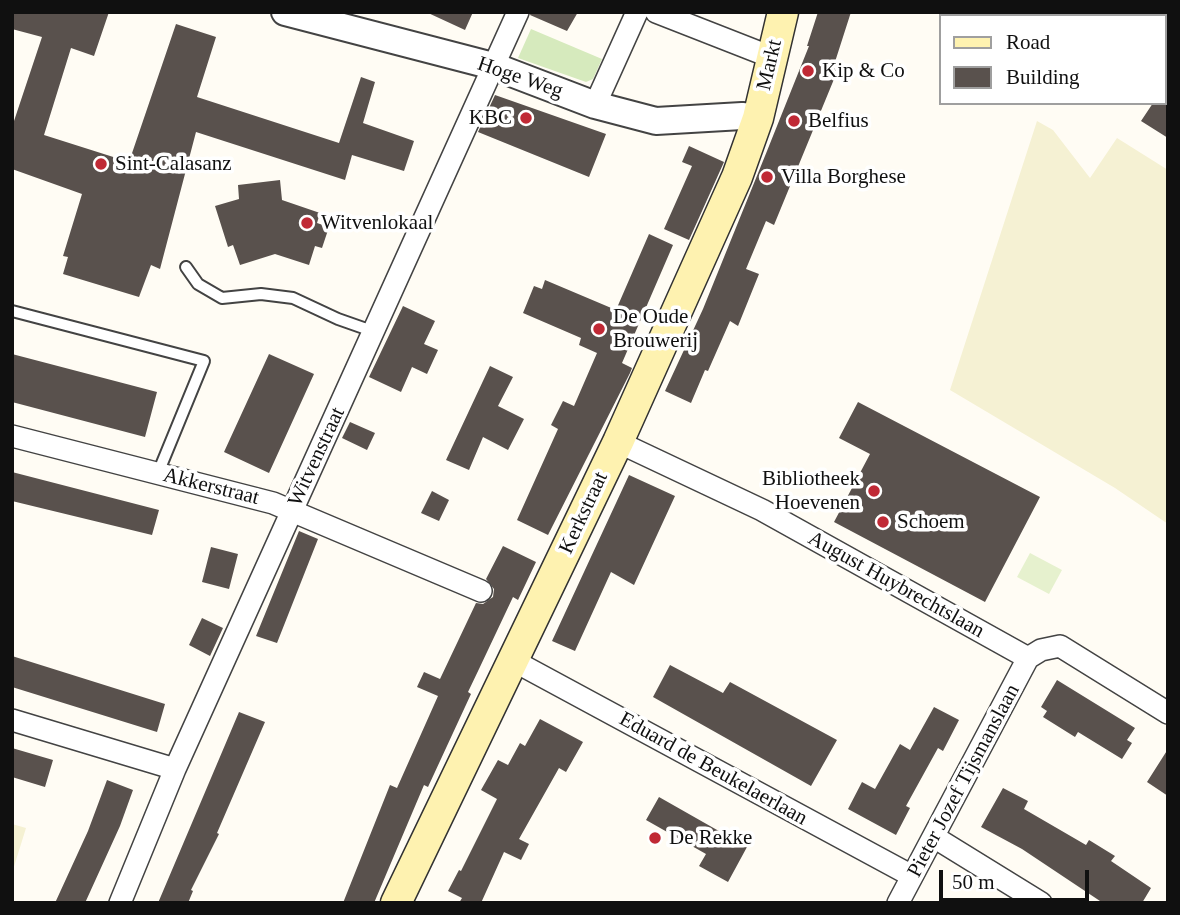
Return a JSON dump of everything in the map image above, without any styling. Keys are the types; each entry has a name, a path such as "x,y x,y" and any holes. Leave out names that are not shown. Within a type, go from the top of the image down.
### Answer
{"main road":[{"name":"Markt","path":"758,118 783,12"},
{"name":"Kerkstraat","path":"396,903 618,442 737,177 758,118"}],"street":[{"name":"Hoge Weg","path":"285,12 493,66 595,105 656,121 742,116 758,118"},
{"name":"Witvenstraat","path":"120,903 175,769 518,12"},
{"path":"595,105 637,12"},
{"path":"656,12 771,57"},
{"name":"Akkerstraat","path":"12,436 292,510 481,591"},
{"name":"August Huybrechtslaan","path":"618,442 762,510 1028,658"},
{"path":"1028,658 1041,650 1060,646 1168,713"},
{"name":"Pieter Jozef Tijsmanslaan","path":"898,903 1028,658"},
{"name":"Eduard de Beukelaerlaan","path":"514,661 912,876"},
{"path":"12,720 175,769"},
{"path":"934,837 1041,903"}],"lane":[{"path":"187,267 198,284 222,298 261,294 293,298 338,319 375,332"},
{"path":"12,311 204,361 158,473"}],"shaded area":[{"path":"1037,121 1053,130 1090,178 1117,138 1168,170 1168,524 1115,488 950,390"},
{"path":"12,824 26,828 12,873"}],"green space":[{"path":"531,29 602,59 593,79 586,82 518,58"},
{"path":"1030,553 1062,570 1049,594 1017,577"}],"building":[{"path":"12,12 109,12 94,56 71,48 44,135 129,162 176,24 216,37 197,97 339,143 361,77 375,82 363,123 414,141 404,171 352,155 345,180 196,132 160,269 151,265 139,297 63,274 68,257 63,256 82,194 12,169 12,127 42,37 12,29"},
{"path":"426,12 473,12 465,30"},
{"path":"531,12 578,12 567,31 530,15"},
{"path":"818,12 851,12 834,65 839,67 774,225 766,221 746,269 759,274 738,326 730,321 691,403 665,391 703,309 767,151 809,46"},
{"path":"495,95 606,134 589,177 478,132"},
{"path":"1168,103 1168,138 1141,121 1152,105"},
{"path":"689,146 724,162 689,240 664,229 692,166 682,162"},
{"path":"280,180 282,200 320,213 317,223 329,227 322,248 315,246 309,265 275,254 240,265 233,245 228,247 215,206 239,199 238,185"},
{"path":"649,234 673,245 622,363 632,368 548,535 517,520 558,429 551,425 563,401 574,406 597,353 579,345 581,338 523,313 534,286 542,289 545,280 616,310"},
{"path":"403,306 435,321 424,344 438,350 427,374 412,367 401,392 369,377"},
{"path":"12,354 157,392 145,437 12,402"},
{"path":"269,354 314,374 269,473 224,452"},
{"path":"490,366 513,377 498,406 524,419 508,450 483,437 469,470 446,460"},
{"name":"Schoem","path":"858,402 1040,497 985,602 834,522 870,454 839,438"},
{"path":"350,422 375,433 367,450 342,438"},
{"path":"12,472 159,510 152,535 12,501"},
{"path":"629,475 675,496 634,585 611,572 575,651 552,641"},
{"path":"432,491 449,500 439,521 421,513"},
{"path":"299,531 318,539 277,643 256,636"},
{"path":"503,546 536,562 518,600 513,597 468,692 471,694 428,787 424,785 374,903 343,903 390,785 397,788 438,696 417,687 424,672 440,679 476,603 483,604 493,597 494,589 486,579"},
{"path":"211,547 238,554 229,589 202,582"},
{"path":"202,618 223,628 210,656 189,645"},
{"path":"12,656 165,704 157,732 12,687"},
{"path":"670,665 723,693 730,682 837,740 811,786 653,697"},
{"path":"1057,680 1135,728 1127,740 1132,743 1122,759 1078,732 1075,737 1043,717 1047,711 1041,707"},
{"path":"934,707 959,720 943,751 938,748 906,806 910,808 896,835 848,809 862,782 875,789 900,744 910,750"},
{"path":"239,712 265,722 217,833 219,834 191,890 193,891 188,903 158,903"},
{"path":"540,719 583,742 566,772 559,768 519,839 529,844 521,860 504,852 481,903 459,903 462,898 448,891 497,799 481,790 498,760 508,765 520,743 525,746"},
{"path":"12,748 53,760 45,787 12,777"},
{"path":"1168,749 1168,796 1147,782"},
{"path":"107,780 133,790 120,826 85,903 55,903 88,831"},
{"path":"1003,788 1028,801 1024,809 1086,845 1089,840 1115,856 1111,861 1151,888 1142,903 1103,903 1022,849 981,827"},
{"path":"659,797 747,847 728,882 699,866 706,854 646,820"}],"place":[{"name":"Kip & Co","path":"808,71"},
{"name":"KBC","path":"526,118"},
{"name":"Belfius","path":"794,121"},
{"name":"Sint-Calasanz","path":"101,164"},
{"name":"Villa Borghese","path":"767,177"},
{"name":"Witvenlokaal","path":"307,223"},
{"name":"De Oude Brouwerij","path":"599,329"},
{"name":"Bibliotheek Hoevenen","path":"874,491"},
{"name":"Schoem","path":"883,522"},
{"name":"De Rekke","path":"655,838"}]}
